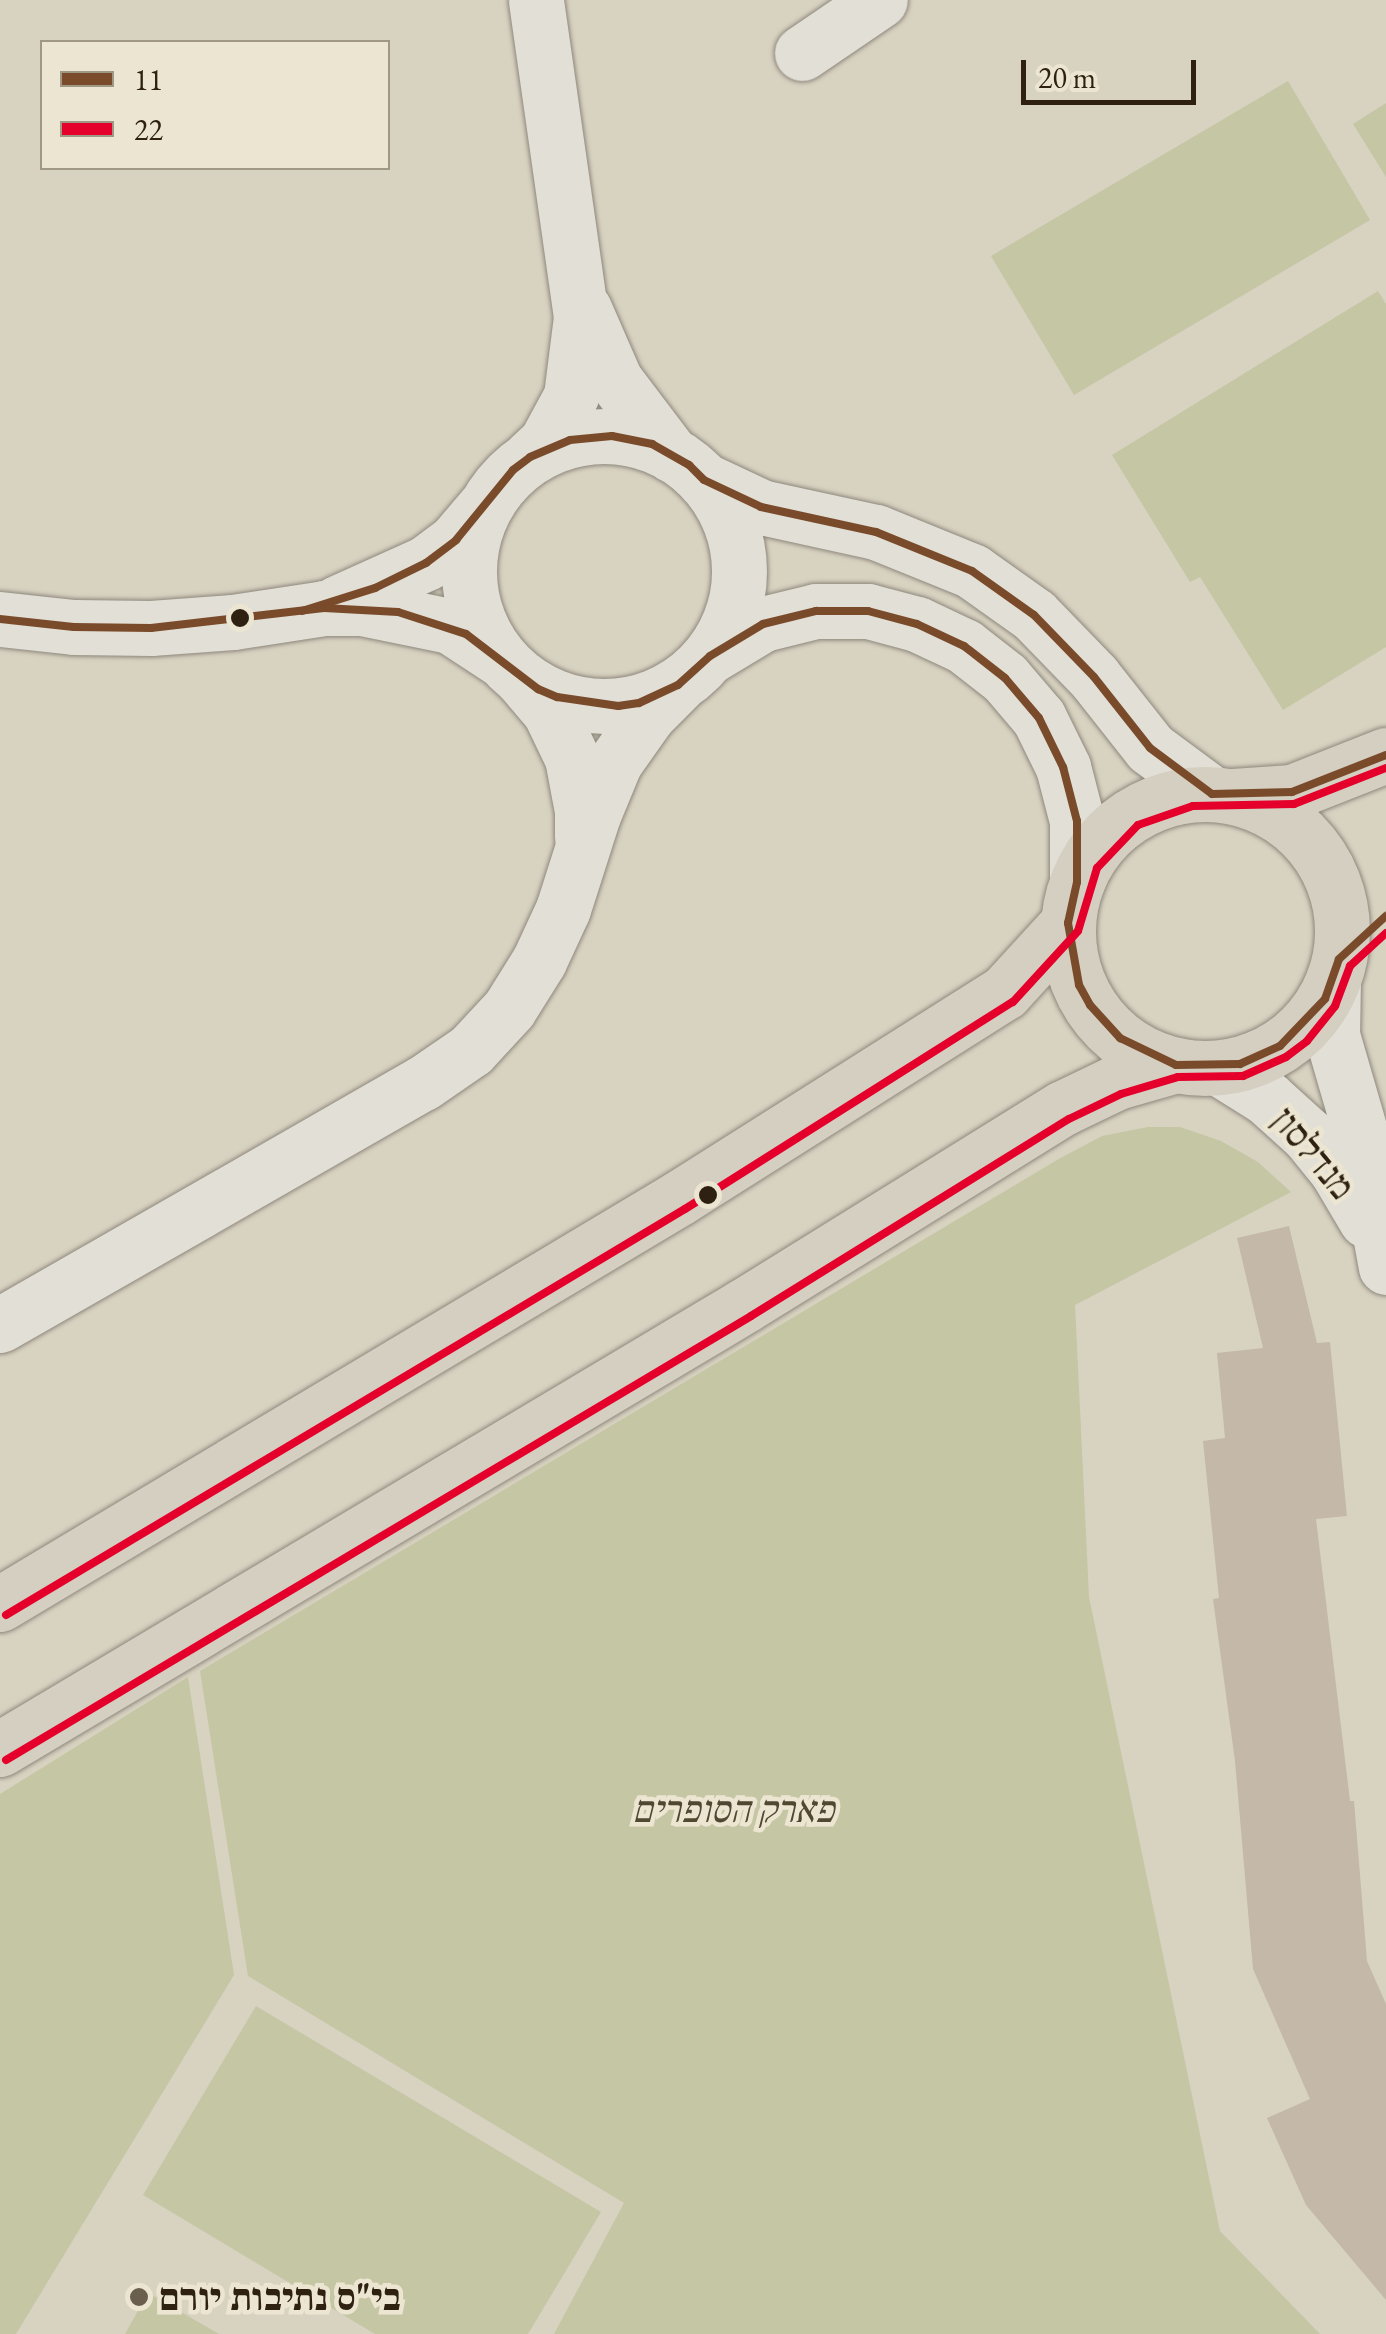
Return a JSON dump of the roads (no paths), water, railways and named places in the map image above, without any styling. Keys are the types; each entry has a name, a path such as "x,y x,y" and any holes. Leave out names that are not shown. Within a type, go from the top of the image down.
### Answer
{"main road":[{"path":"0,1604 679,1198 1005,992 1072,902 1098,844 1130,815 1170,798 1292,792 1386,755"},
{"path":"1223,795 1290,824 1320,856 1338,896 1336,970"},
{"path":"1072,902 1072,965 1090,1005 1120,1038 1198,1066"},
{"path":"0,1749 728,1315 1063,1108 1117,1082 1261,1057 1289,1039 1312,1017 1336,970 1386,916"}],"street":[{"path":"324,608 426,563 456,540 513,470 546,442 571,396 581,301 536,0"},
{"path":"802,53 880,0"},
{"path":"0,1325 424,1083 471,1050 509,1009 539,962 563,909 615,762 648,715 694,671 731,619 740,579 728,517 615,380 581,301"},
{"path":"530,457 570,440 612,436 652,444 761,507 876,532 972,571 1034,615 1084,666 1150,748 1223,795"},
{"path":"487,504 472,542 470,584 480,625 550,712 572,758 582,811 581,851"},
{"path":"0,619 74,627 151,628 234,622 324,608 380,610 433,620 466,634 557,697 597,706 639,703 763,624 816,611 868,611 917,624 964,646 1005,678 1039,718 1063,767 1077,821 1072,902"},
{"name":"מנדלסון","path":"1336,970 1332,1035 1363,1142 1386,1266"},
{"name":"מנדלסון","path":"1198,1066 1267,1098 1308,1135 1358,1202 1385,1258"}],"place":[{"name":"בי\"ס נתיבות יורם","path":"139,2297"}],"park label":[{"name":"פארק הסופרים","path":"733,1809"}]}
